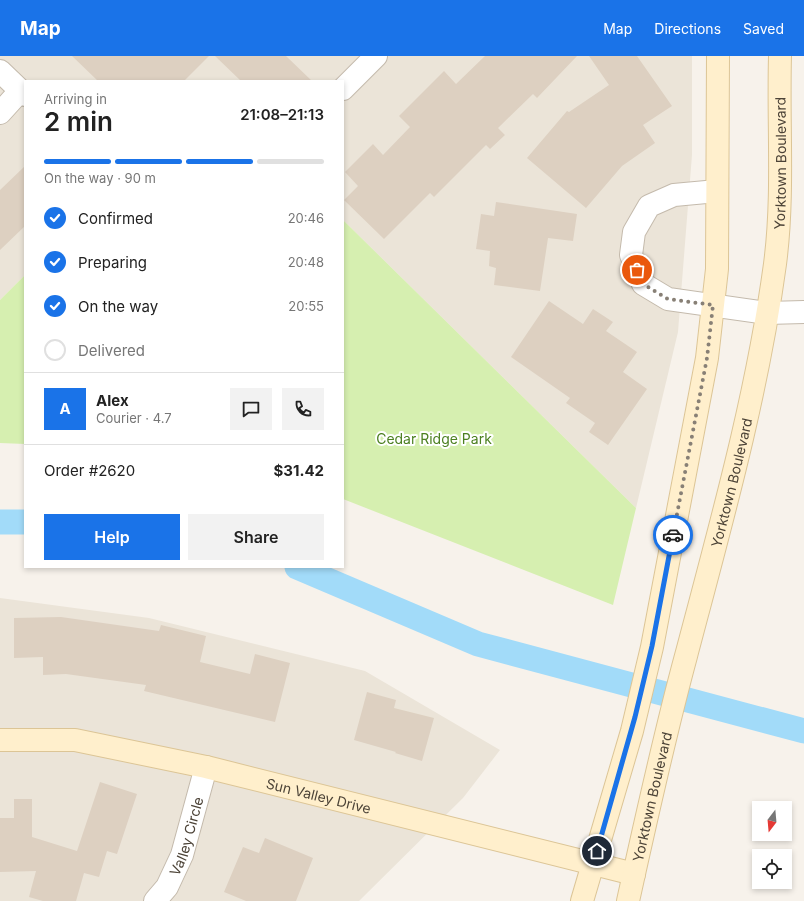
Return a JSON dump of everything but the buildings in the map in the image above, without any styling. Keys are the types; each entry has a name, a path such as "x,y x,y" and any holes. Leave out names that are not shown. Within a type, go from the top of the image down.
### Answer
{"main road":[{"path":"582,901 632,731 652,646 707,358 717,269 718,56"},
{"name":"Yorktown Boulevard","path":"628,901 685,658 712,561 749,412 767,313 775,262 780,196 780,56"},
{"name":"Sun Valley Drive","path":"0,740 75,740 206,767 391,812 593,865 634,874"}],"street":[{"path":"344,87 376,56"},
{"path":"0,71 23,93 0,113"},
{"path":"717,190 674,195 649,206 634,232 631,255 643,284 668,299 767,313 804,312"},
{"name":"Valley Circle","path":"155,901 167,887 182,855 206,767"}],"shaded area":[{"path":"0,56 692,56 692,155 678,332 636,508 344,221 344,80 24,80 24,276 0,300"},
{"path":"0,598 149,618 365,671 500,750 463,798 359,901 0,901"}],"green space":[{"name":"Cedar Ridge Park","path":"344,221 636,508 613,605 344,499"},
{"path":"24,276 24,444 0,443 0,300"}],"waterway":[{"path":"0,522 24,522"},
{"path":"299,568 478,644 804,731"}],"way so far":[{"path":"637,270 643,284 668,299 713,305 707,358 673,535"}],"route":[{"path":"597,851 632,731 652,646 673,535"}]}
